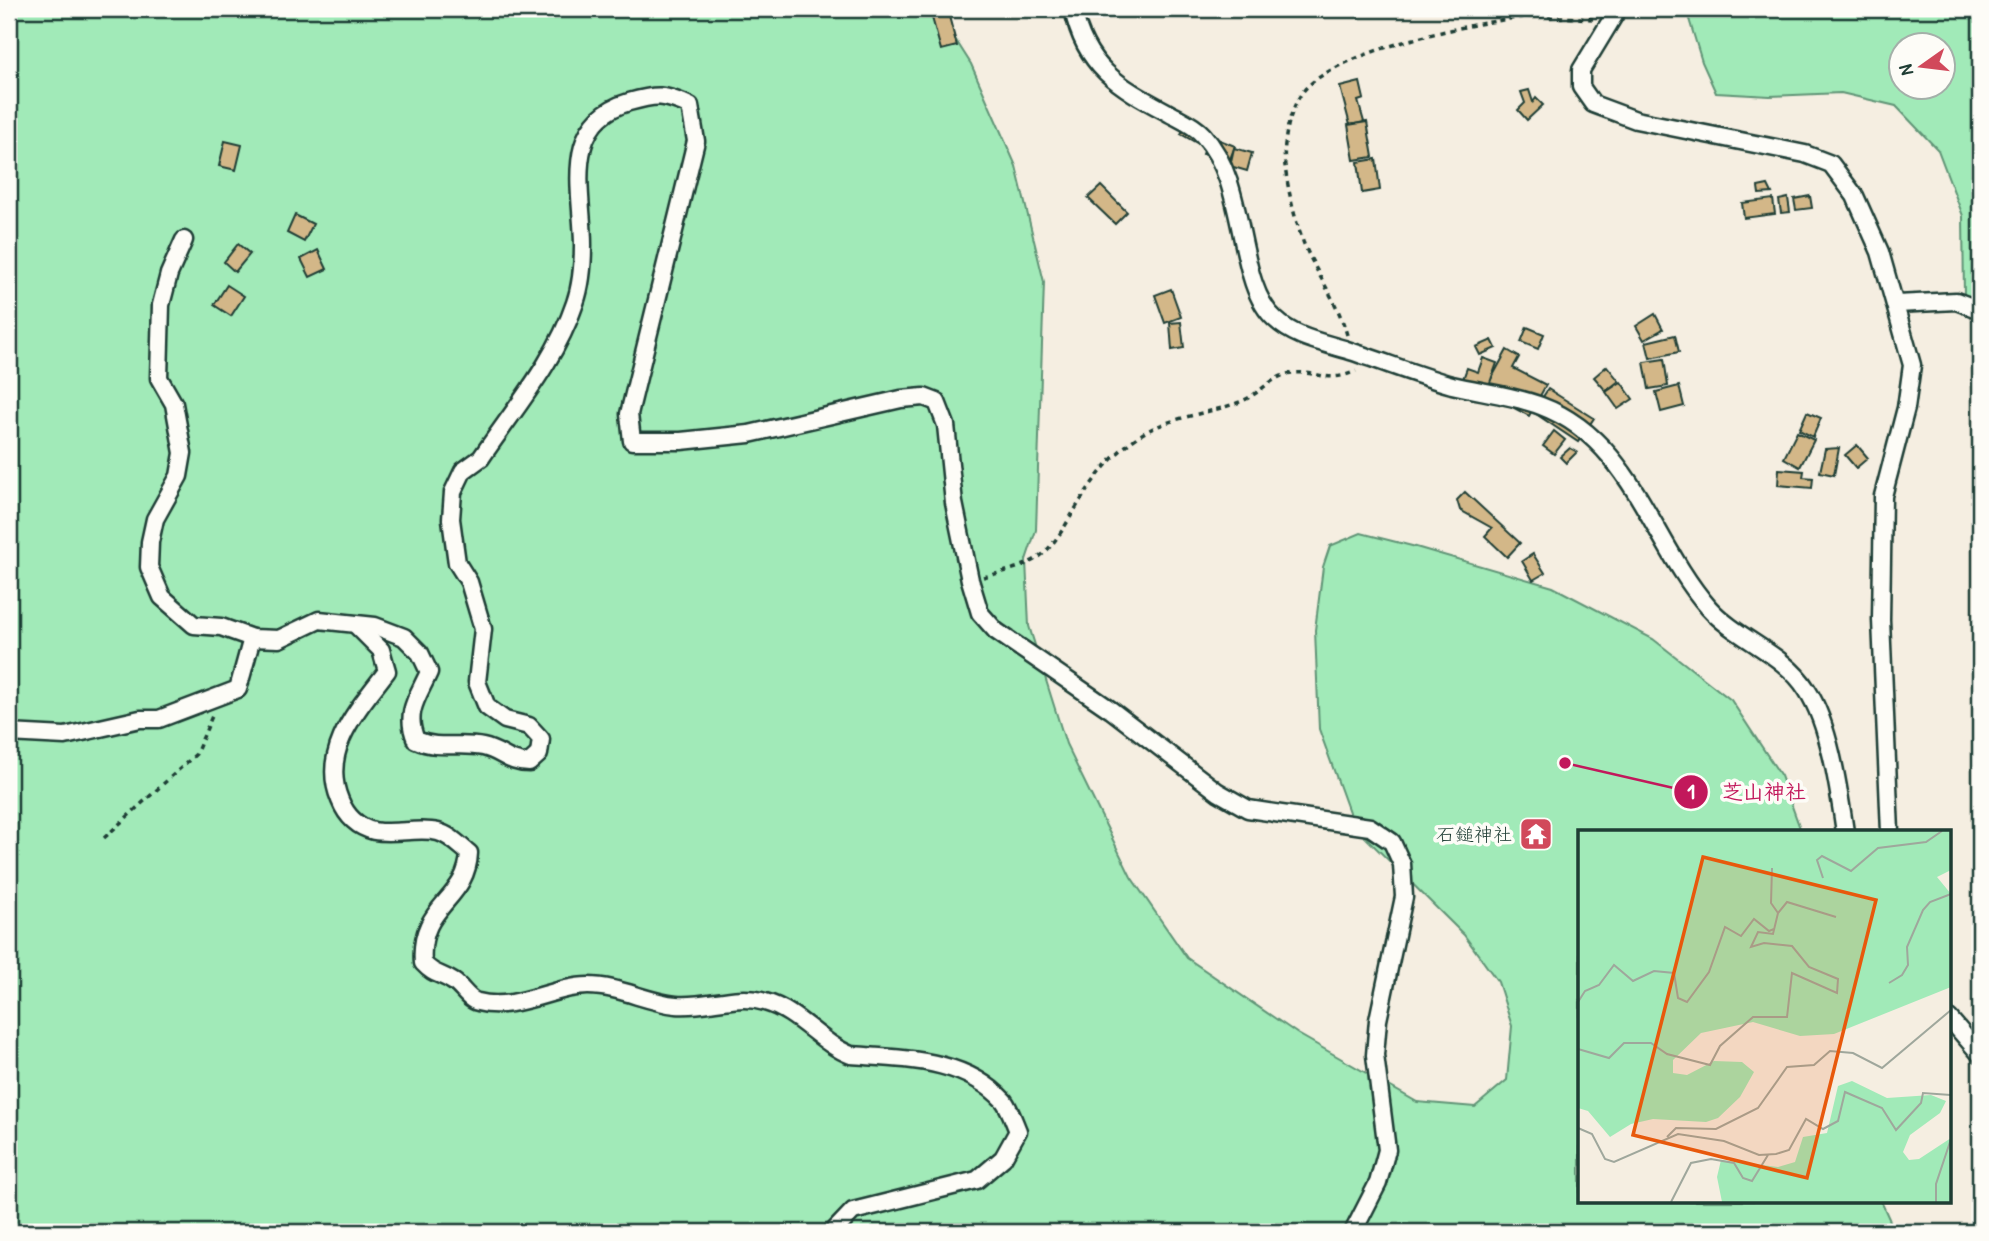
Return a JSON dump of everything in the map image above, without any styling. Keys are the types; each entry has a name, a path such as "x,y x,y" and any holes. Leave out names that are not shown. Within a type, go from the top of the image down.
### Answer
{"street":[{"path":"1073,9 1091,59 1114,83 1196,128 1213,146 1228,174 1258,296 1273,319 1297,335 1449,384 1539,405 1567,418 1601,446 1645,504 1688,583 1712,612 1792,670 1809,692 1824,731 1845,830"},
{"path":"1614,14 1581,70 1581,88 1593,104 1636,120 1805,154 1830,164 1855,196 1880,251 1912,365 1906,408 1883,496 1881,620 1890,830"},
{"path":"184,240 169,274 161,305 159,377 174,404 183,453 178,476 155,519 150,542 149,567 162,597 194,625 221,627 252,638 279,639 319,620 374,626 404,637 420,653 429,672 410,708 410,726 416,740 430,746 482,747 514,763 529,763 538,754 541,739 529,726 505,720 487,707 477,682 483,629 469,582 457,563 452,539 453,492 463,471 481,458 563,337 577,299 581,274 583,244 578,169 583,146 595,124 615,106 654,94 668,96 690,106 696,141 629,414 632,441 681,441 749,434 901,399 924,397 937,402 946,425 954,503 970,580 980,613 996,631 1111,710 1217,792 1248,809 1370,827 1392,842 1402,864 1404,897 1378,1020 1375,1055 1387,1150 1378,1183 1353,1232"},
{"path":"1897,304 1956,301 1980,310"},
{"path":"357,626 381,650 387,671 356,710 341,740 335,788 344,809 356,823 373,831 439,832 469,853 468,871 436,910 424,930 423,963 435,976 452,981 475,1002 503,1004 543,998 585,986 620,989 675,1005 708,1004 741,997 768,1002 851,1055 944,1065 980,1082 1005,1103 1018,1131 994,1169 977,1180 853,1211 833,1232"},
{"path":"9,733 65,736 140,719 159,719 218,697 238,689 252,638"},
{"path":"1951,1020 1980,1054"}],"path":[{"path":"1351,351 1342,317 1304,242 1285,167 1284,149 1295,106 1306,88 1345,62 1454,28 1527,17 1614,14"},
{"path":"970,580 1012,570 1041,556 1054,543 1111,458 1137,437 1164,424 1245,400 1273,380 1293,373 1336,379 1355,371 1371,358"},
{"path":"104,838 196,754 209,729 218,697"}],"green space":[{"path":"9,9 936,9 971,64 1016,166 1044,282 1036,530 1026,560 1029,626 1066,744 1131,877 1187,958 1298,1034 1417,1102 1475,1107 1507,1080 1512,1026 1498,982 1464,935 1354,826 1319,729 1315,630 1323,567 1330,546 1361,533 1553,587 1653,639 1731,700 1781,776 1801,830 1578,830 1578,1202 1881,1202 1895,1232 9,1232"},
{"path":"1686,9 1980,9 1980,335 1964,297 1963,216 1938,150 1896,106 1841,93 1770,96 1716,93 1702,62"}],"building":[{"path":"947,9 957,46 941,50 931,14"},
{"path":"1360,82 1364,99 1358,101 1364,122 1350,125 1340,87"},
{"path":"1529,90 1533,102 1536,98 1543,105 1527,120 1518,110 1525,103 1521,92"},
{"path":"1188,120 1202,146 1181,134"},
{"path":"1367,122 1373,157 1354,160 1348,125"},
{"path":"1210,136 1235,146 1228,164 1203,154"},
{"path":"225,141 242,145 236,170 219,166"},
{"path":"1234,148 1252,153 1247,171 1230,166"},
{"path":"1376,159 1380,190 1362,193 1358,162"},
{"path":"1768,185 1772,193 1759,194 1758,187"},
{"path":"1101,186 1127,212 1115,224 1088,198"},
{"path":"1810,196 1812,208 1796,210 1794,199"},
{"path":"1788,198 1790,212 1781,213 1779,200"},
{"path":"1773,199 1775,214 1744,218 1742,203"},
{"path":"295,215 313,224 304,242 287,233"},
{"path":"238,244 250,254 235,272 224,262"},
{"path":"318,250 327,269 310,277 301,259"},
{"path":"227,285 244,296 231,316 214,305"},
{"path":"1171,289 1181,317 1165,323 1155,295"},
{"path":"1655,314 1663,329 1644,340 1636,326"},
{"path":"1181,322 1184,348 1172,350 1170,323"},
{"path":"1527,327 1544,334 1538,349 1521,342"},
{"path":"1675,335 1679,352 1650,358 1646,342"},
{"path":"1492,340 1496,348 1480,355 1476,347"},
{"path":"1507,350 1519,357 1513,368 1546,385 1529,416 1484,392"},
{"path":"1483,358 1497,363 1488,388 1463,379 1467,368 1478,372"},
{"path":"1664,359 1668,386 1649,389 1644,362"},
{"path":"1607,366 1619,381 1606,391 1594,377"},
{"path":"1621,382 1633,399 1618,409 1606,392"},
{"path":"1679,386 1684,406 1661,412 1656,392"},
{"path":"1548,389 1594,418 1578,442 1533,412"},
{"path":"1807,412 1821,418 1813,437 1799,430"},
{"path":"1554,431 1565,440 1554,454 1543,446"},
{"path":"1797,432 1814,440 1800,467 1784,458"},
{"path":"1857,445 1868,458 1856,468 1845,455"},
{"path":"1570,448 1577,452 1566,463 1560,457"},
{"path":"1839,448 1834,475 1820,472 1825,449"},
{"path":"1779,469 1804,471 1803,477 1813,478 1812,488 1778,485"},
{"path":"1465,492 1520,543 1507,557 1485,536 1492,528 1460,510 1457,500"},
{"path":"1533,554 1545,573 1533,580 1522,561"}],"place":[{"name":"芝山神社","path":"1565,763"},
{"name":"石鎚神社","path":"1536,834"}]}
